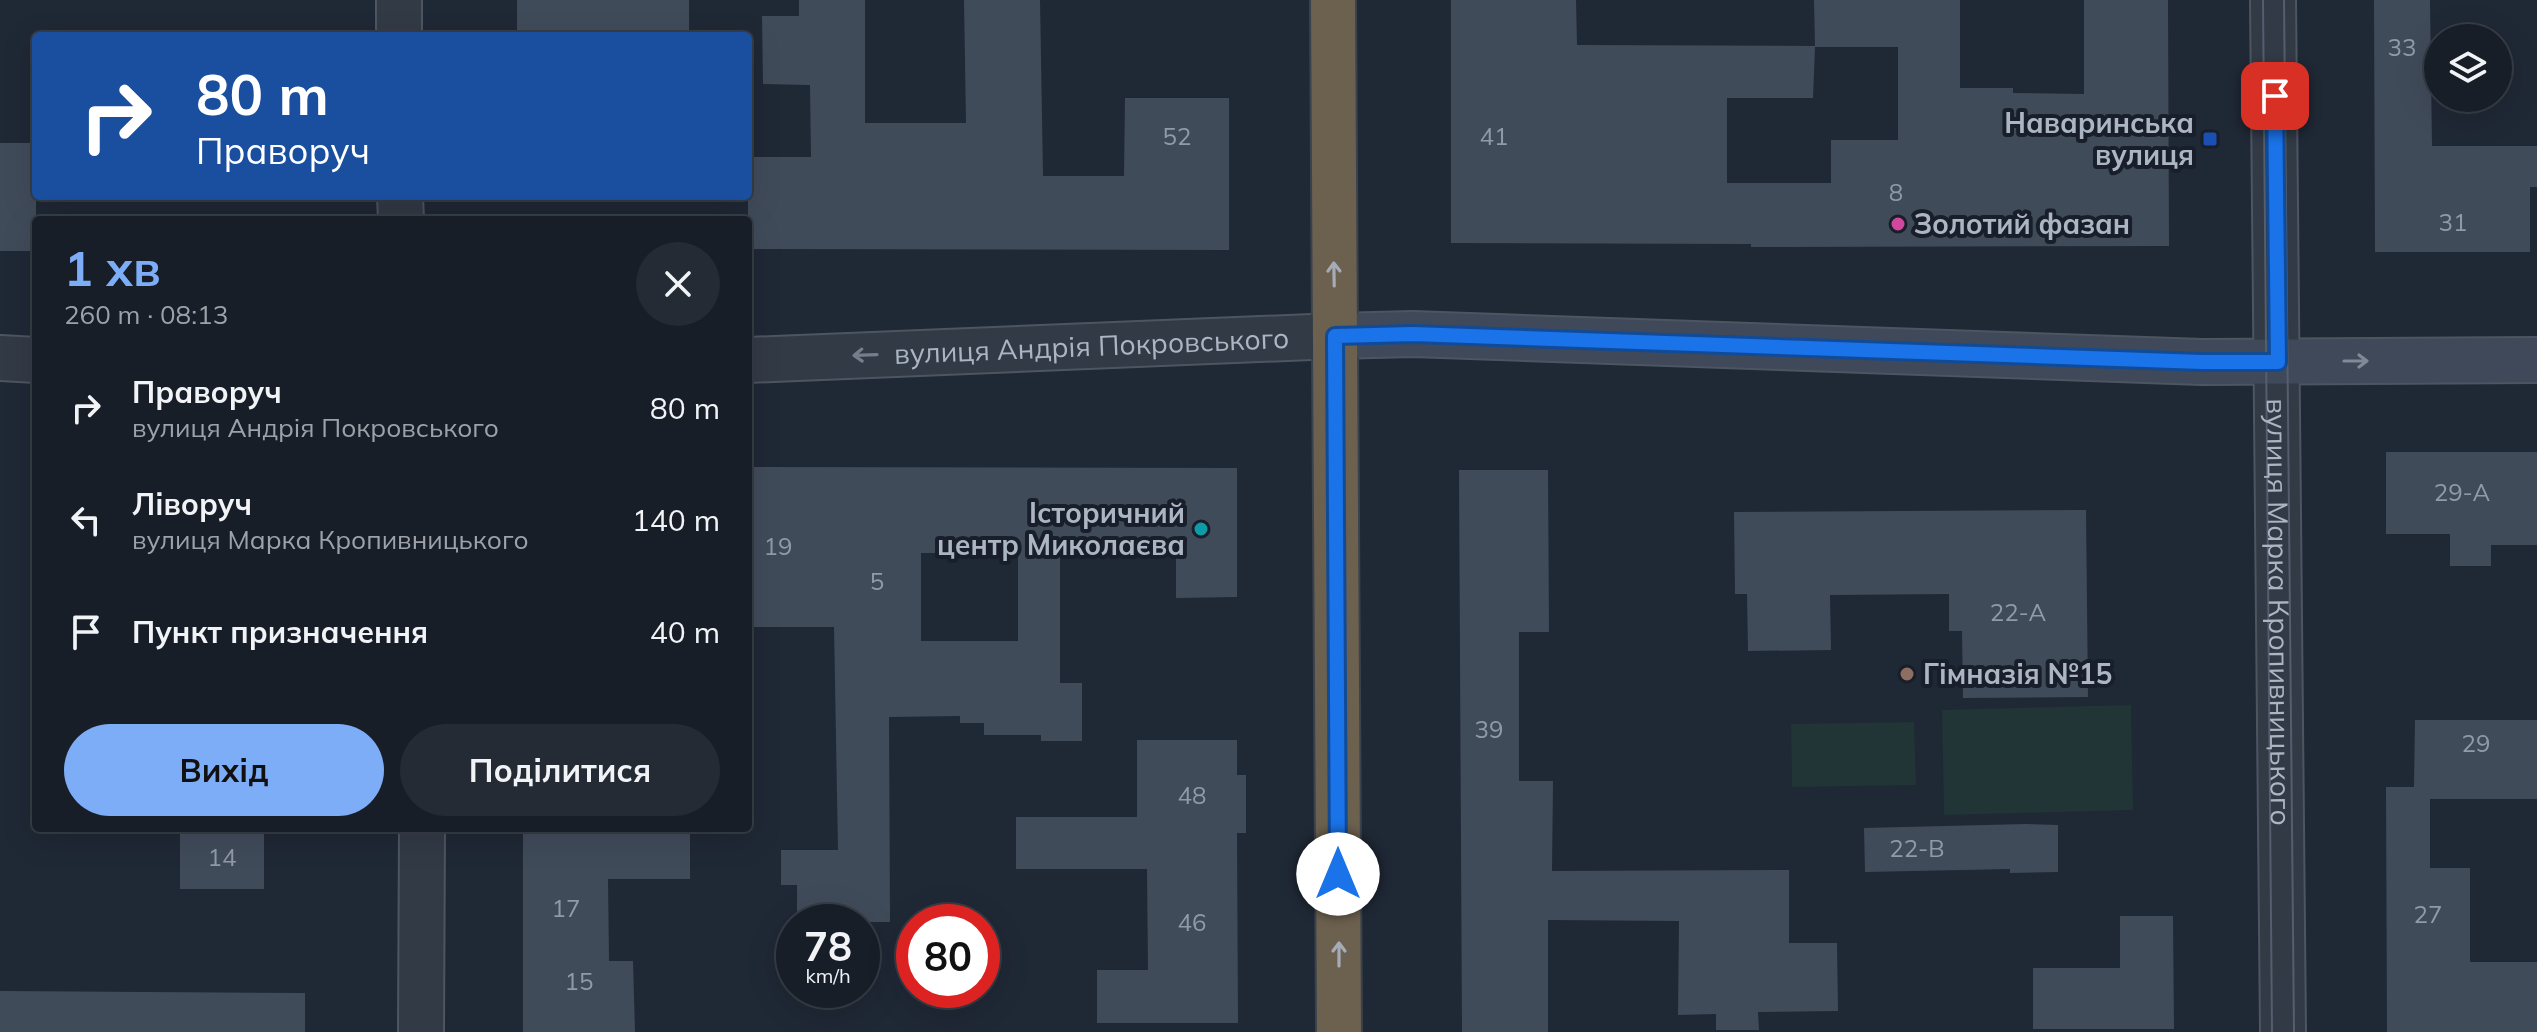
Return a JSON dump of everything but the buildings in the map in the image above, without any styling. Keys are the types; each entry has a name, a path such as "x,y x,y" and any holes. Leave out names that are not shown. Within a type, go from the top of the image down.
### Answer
{"highway":[{"path":"1333,0 1339,1032"}],"street":[{"path":"399,0 399,32"},
{"name":"вулиця Марка Кропивницького","path":"2273,0 2283,1032"},
{"name":"вулиця Андрія Покровського","path":"752,360 1413,334 2202,362 2537,360"},
{"path":"0,358 32,360"},
{"path":"421,1032 422,832"}],"shaded area":[{"path":"2131,705 2133,810 1944,815 1942,710"},
{"path":"1914,722 1916,785 1792,787 1791,724"}],"tram line":[{"path":"2263,0 2272,1032"},
{"path":"2284,0 2294,1032"}],"place":[{"name":"Наваринська вулиця","path":"2210,139"},
{"name":"Золотий фазан","path":"1898,224"},
{"name":"Історичний центр Миколаєва","path":"1201,529"},
{"name":"Гімназія №15","path":"1907,674"}],"route":[{"path":"1338,874 1335,336 1413,334 2202,362 2278,362 2275,96"}]}
